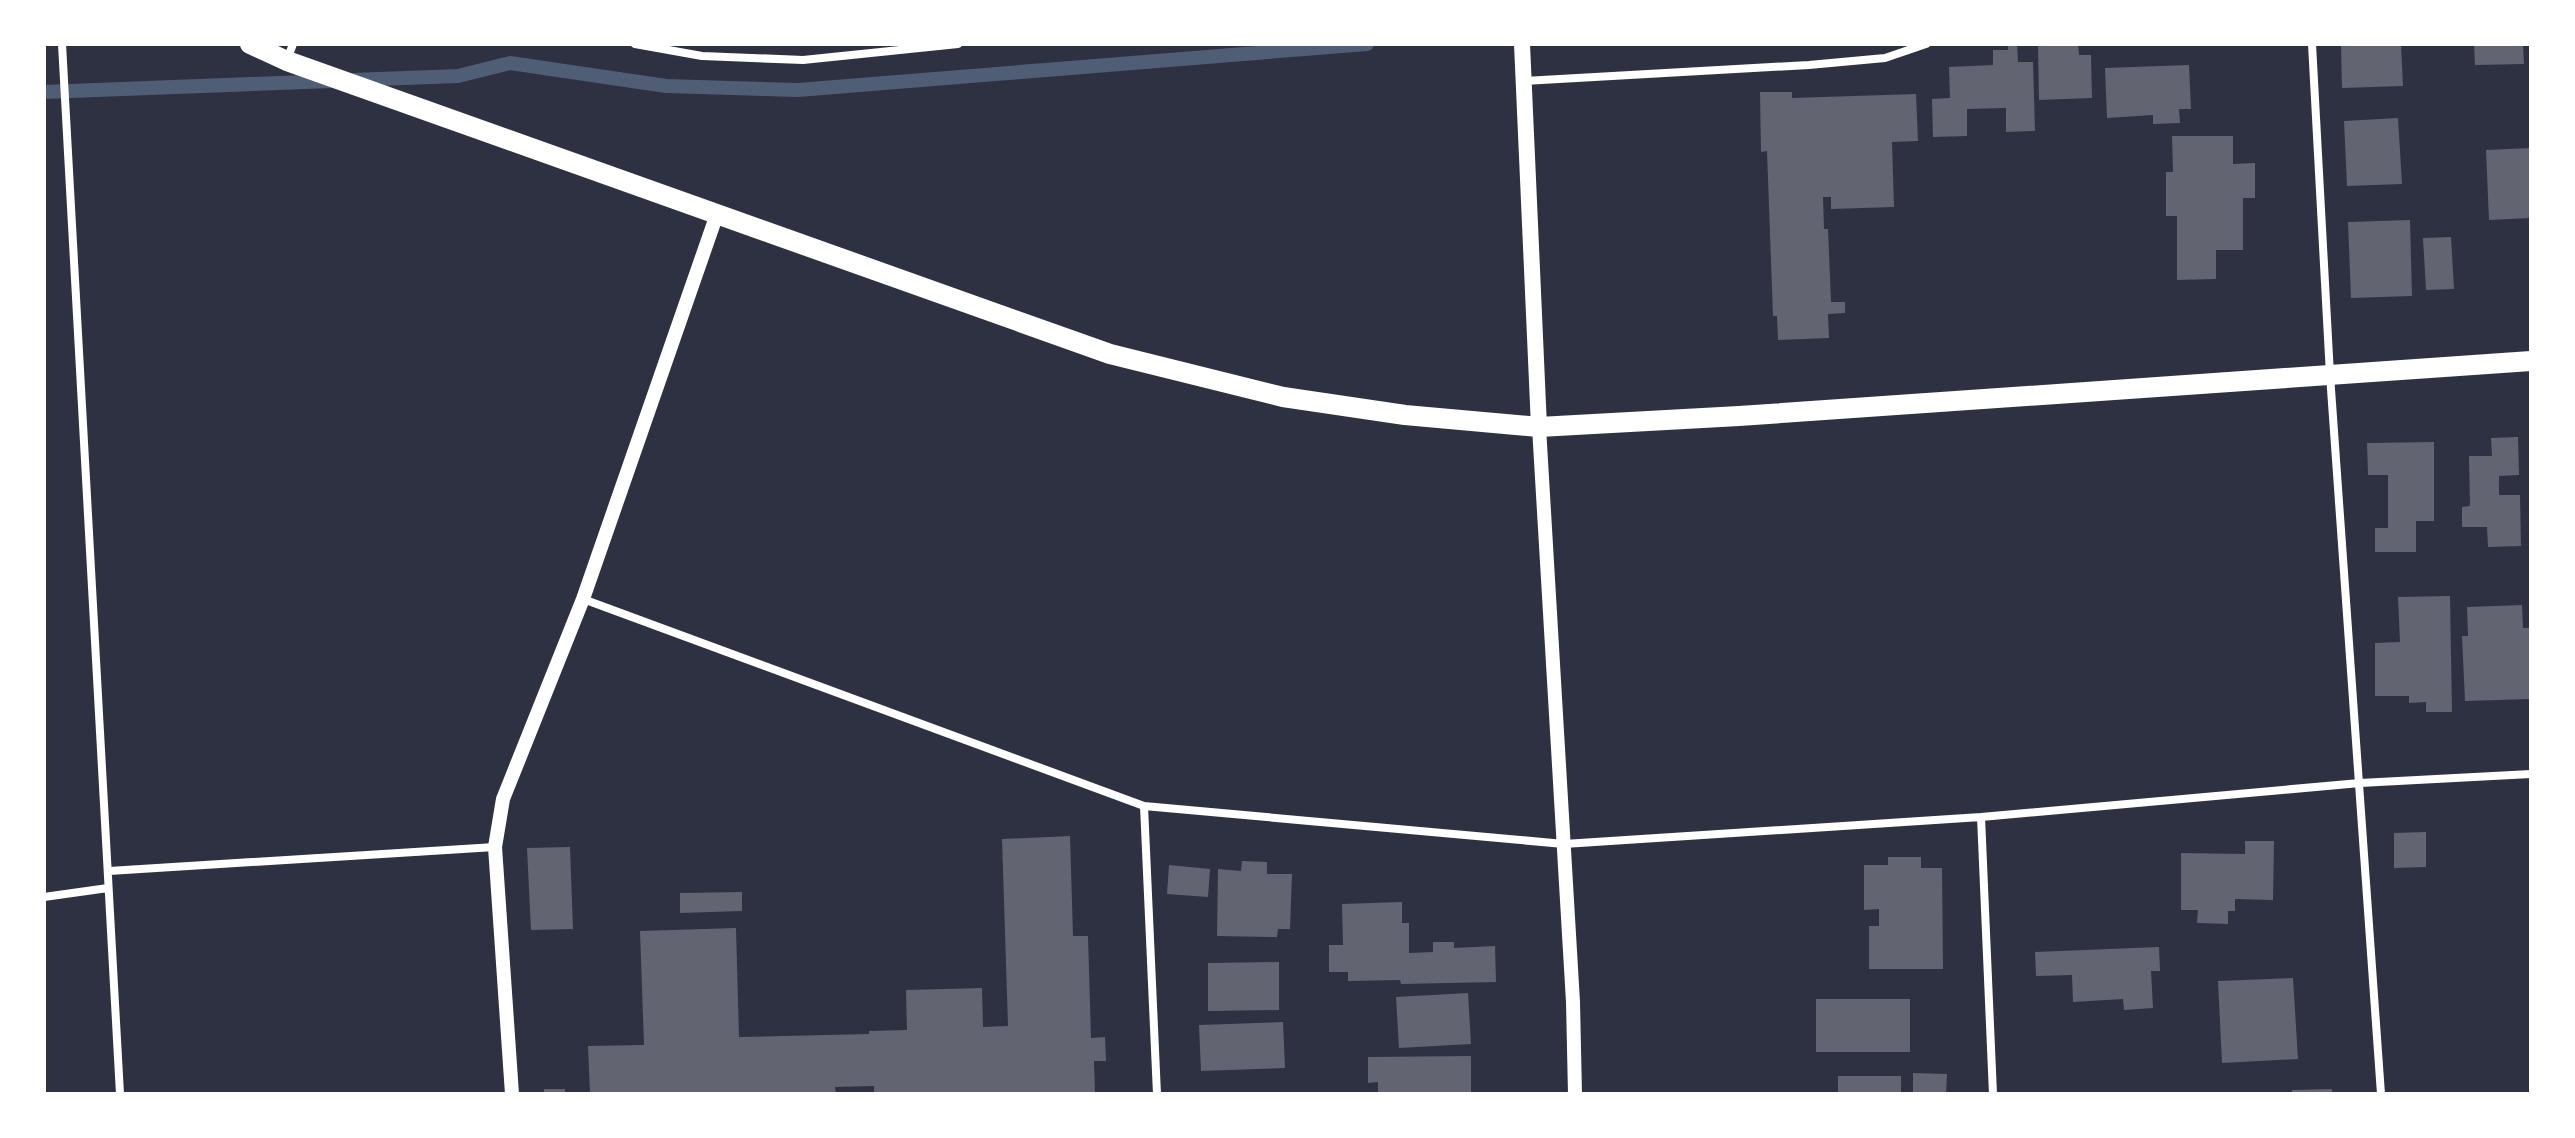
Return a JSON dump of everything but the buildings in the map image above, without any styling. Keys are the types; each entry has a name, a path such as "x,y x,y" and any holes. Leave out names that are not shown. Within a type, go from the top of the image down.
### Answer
{"main road":[{"path":"250,44 290,52 717,214 1110,354 1283,397 1405,415 1539,427 2531,361"},
{"path":"1522,44 1539,427"}],"street":[{"path":"62,44 120,1094"},
{"path":"635,44 702,56 803,60 958,44"},
{"path":"1522,81 1809,65 1885,58 1926,44"},
{"path":"2312,44 2330,375 2381,1094"},
{"path":"512,1094 495,847 503,799 583,599 717,214"},
{"path":"1539,427 1573,1002 1575,1094"},
{"path":"583,599 1144,806 1564,844 1981,817 2360,783 2531,774"},
{"path":"1144,806 1157,1094"},
{"path":"1981,817 1993,1094"},
{"path":"109,871 495,847"},
{"path":"44,897 108,888"}],"waterway":[{"path":"352,80 458,76 510,63 666,86 798,90 1367,44"},
{"path":"44,92 331,81"}]}
